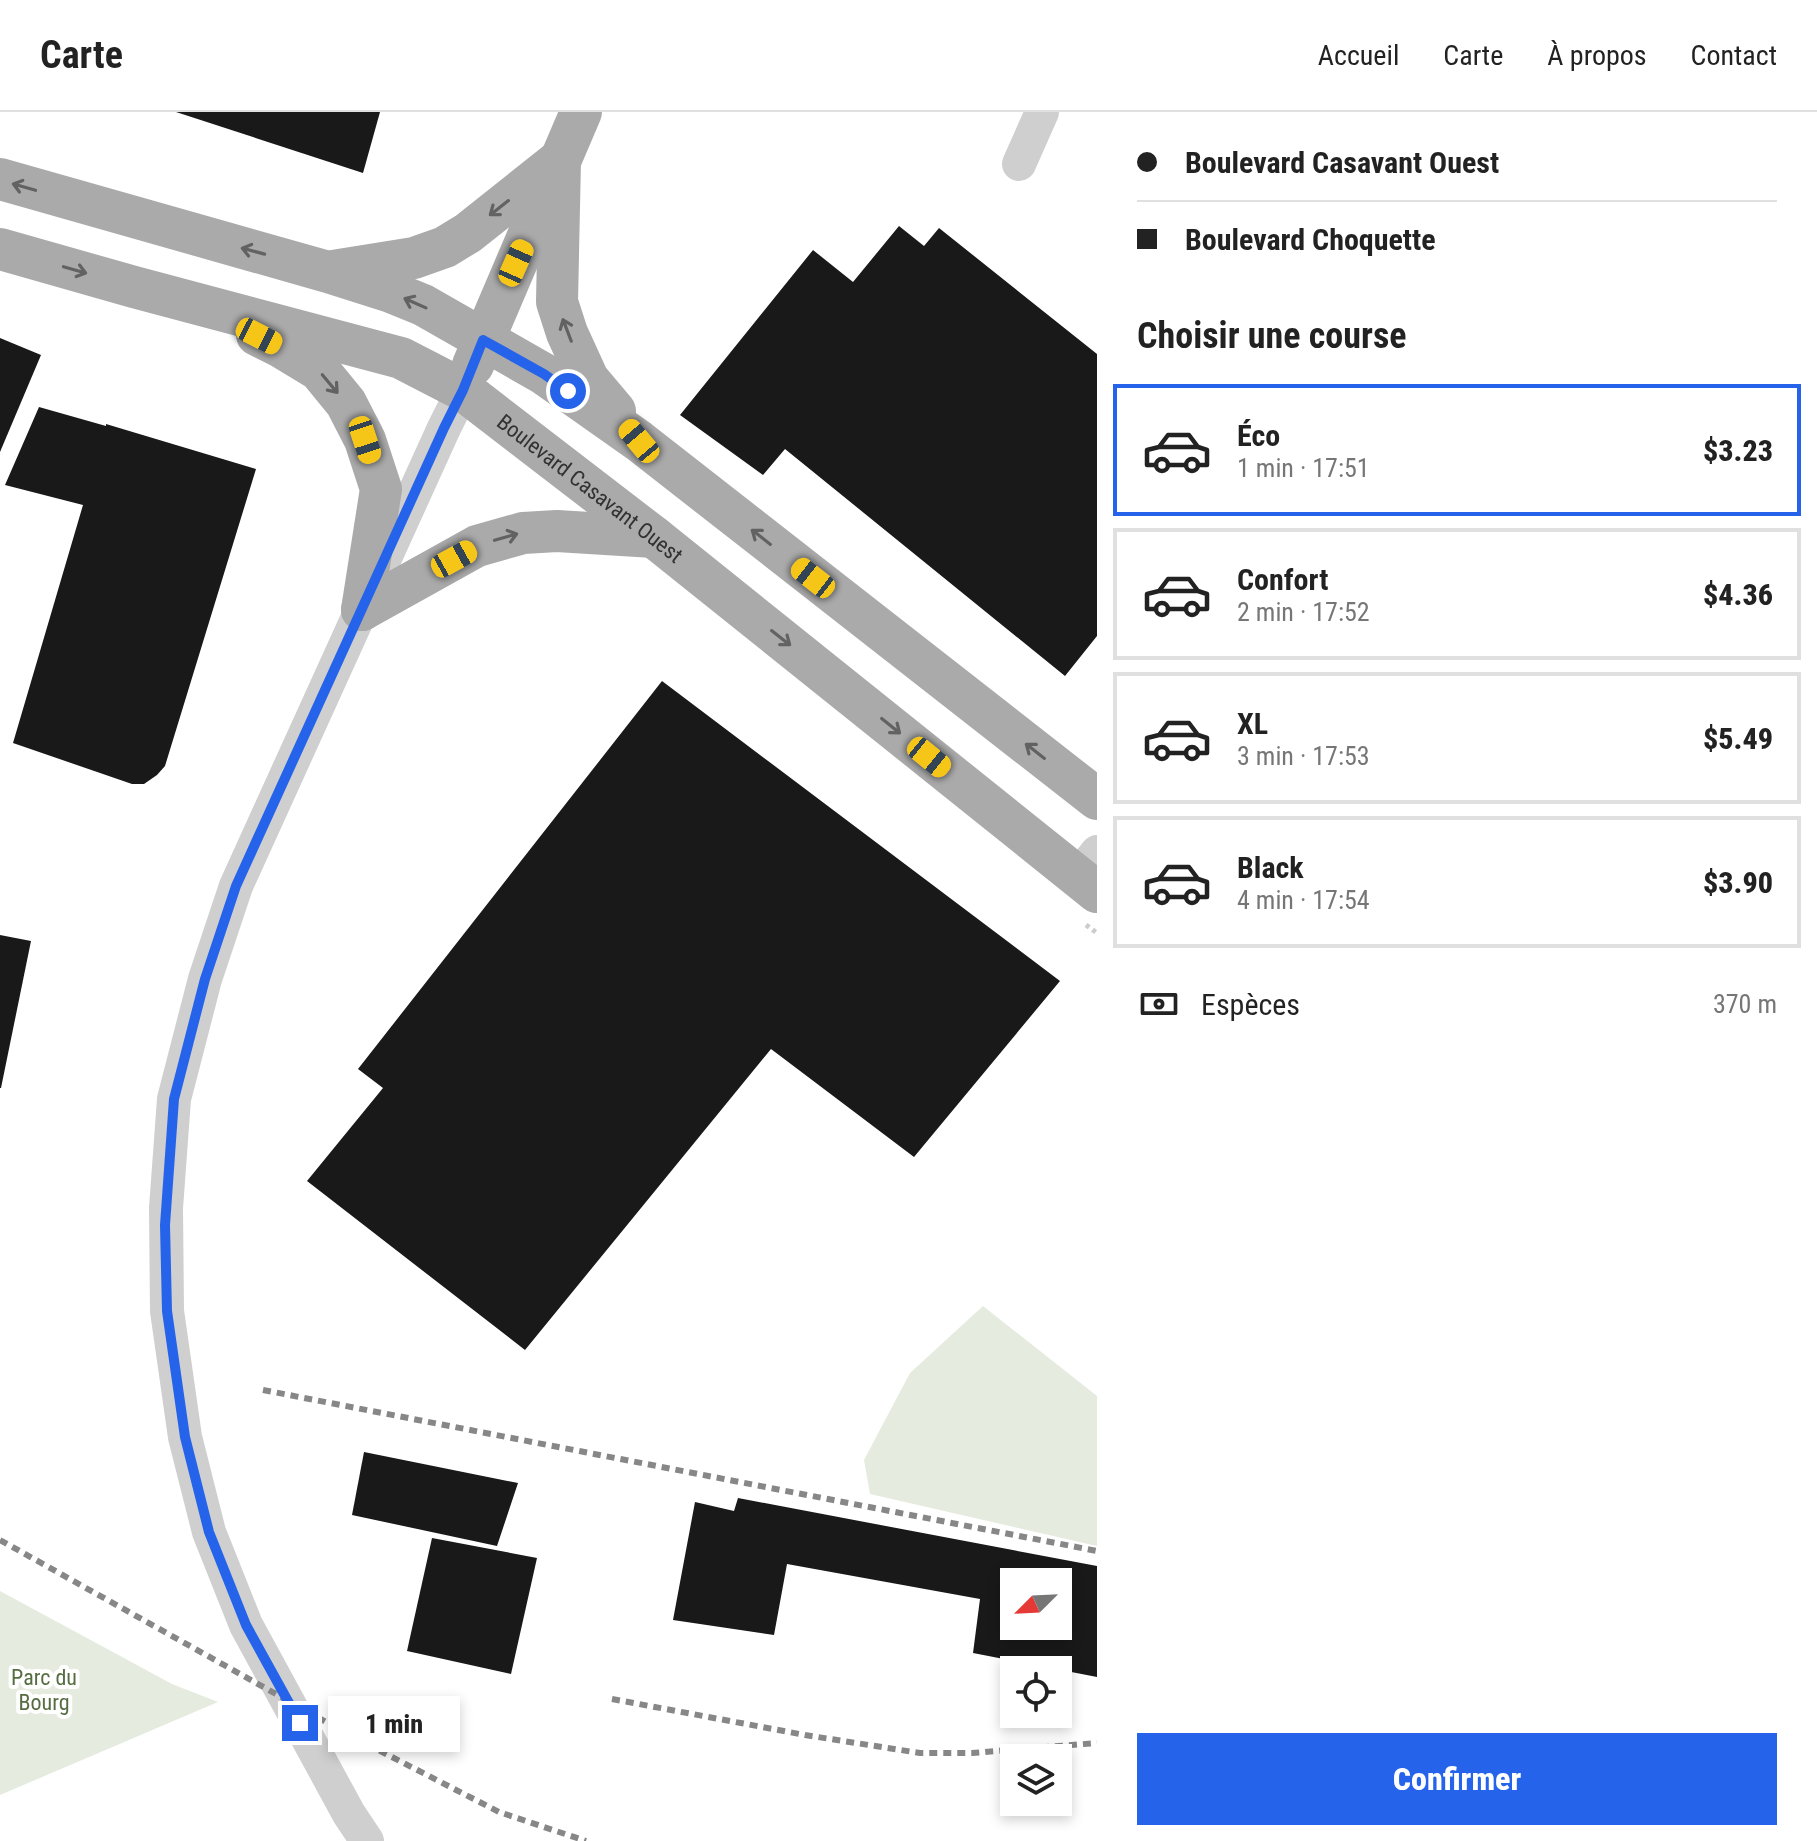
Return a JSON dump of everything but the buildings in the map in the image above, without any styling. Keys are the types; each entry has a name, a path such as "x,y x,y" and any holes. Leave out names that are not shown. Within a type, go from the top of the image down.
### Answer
{"main road":[{"path":"463,390 581,112"},
{"path":"328,272 414,258 445,247 468,233 560,160"},
{"path":"560,160 557,302 588,379 639,441"},
{"path":"0,179 328,272 423,305 544,374 639,441 1097,799"},
{"name":"Boulevard Casavant Ouest","path":"0,249 401,358 463,390 1091,873"},
{"path":"191,302 281,347 319,370 351,412 365,440 381,489 362,610"},
{"path":"362,610 477,546 523,533 557,531 654,537"}],"street":[{"path":"1019,164 1042,112"},
{"path":"367,1841 349,1814 246,1625 209,1532 185,1437 171,1342 167,1311 165,1225 174,1099 205,979 236,886 463,390"}],"green space":[{"path":"983,1306 1097,1396 1097,1546 870,1494 864,1460 910,1373"},
{"name":"Parc du Bourg","path":"0,1591 172,1684 218,1702 0,1795"}],"railway":[{"path":"263,1390 1097,1551"},
{"path":"0,1540 353,1737 499,1812 586,1841"},
{"path":"612,1699 920,1753 972,1753 1097,1743"}],"route":[{"path":"300,1723 246,1625 209,1532 185,1437 167,1311 165,1225 174,1099 205,979 236,886 483,340 568,391"}]}
